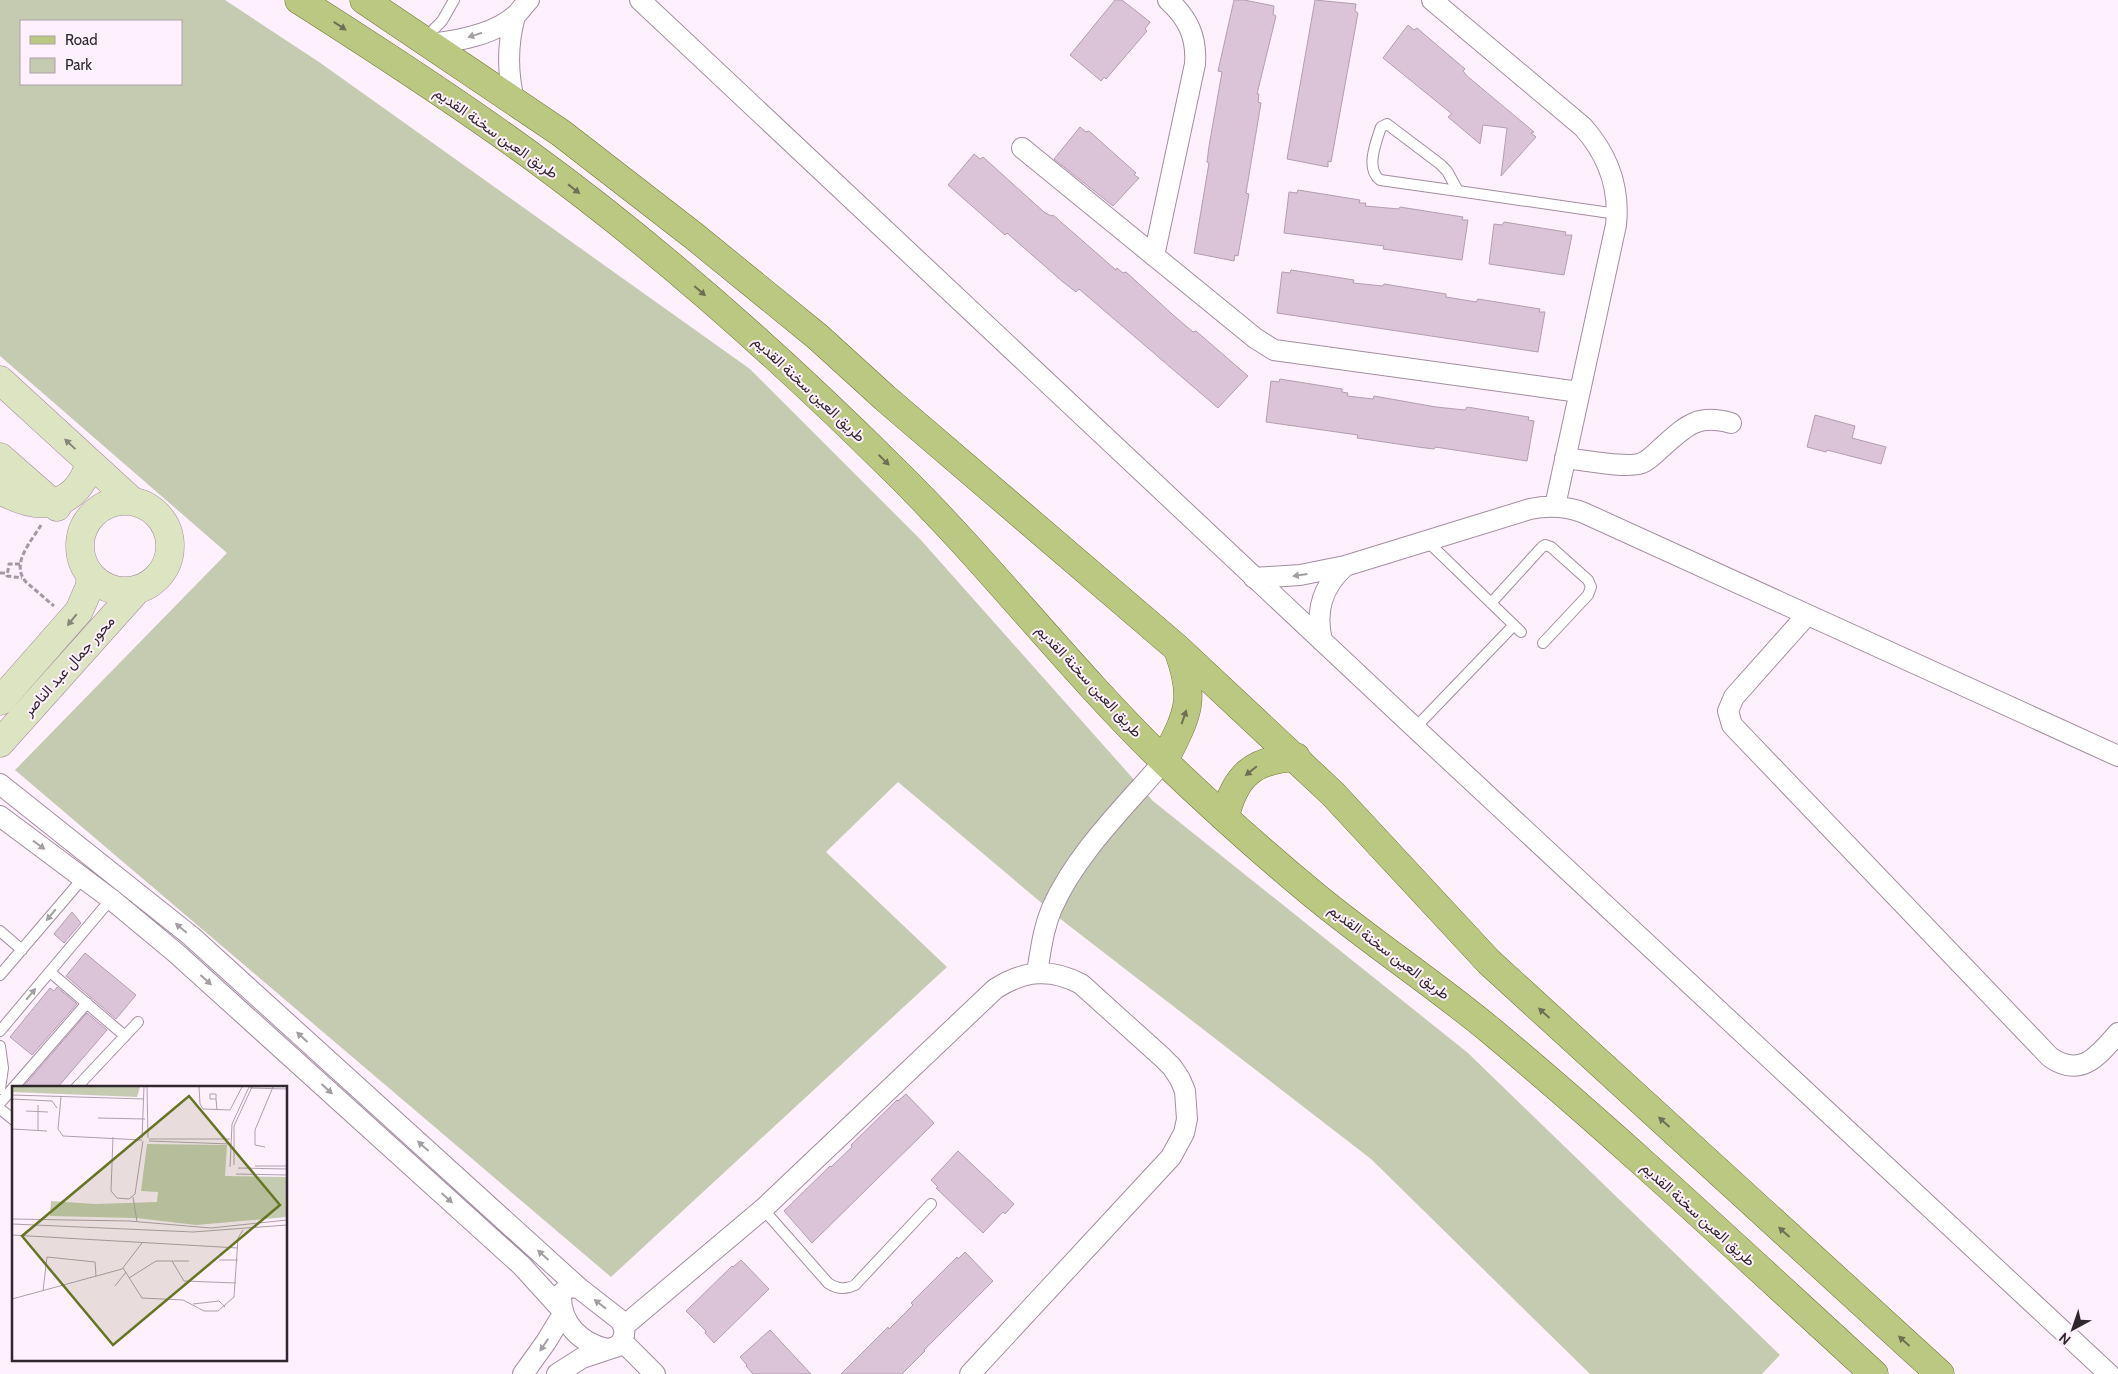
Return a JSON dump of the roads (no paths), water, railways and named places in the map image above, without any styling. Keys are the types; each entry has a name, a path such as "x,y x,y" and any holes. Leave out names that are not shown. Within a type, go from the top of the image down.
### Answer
{"main road":[{"name":"طريق العين سخنة القديم","path":"299,0 393,60 528,153 656,253 780,360 898,473 1009,593 1079,675 1164,761 1315,896 1482,1024 1559,1087 1874,1374"},
{"path":"364,0 561,133 686,230 818,337 885,398 1177,648 1296,757 1333,794 1489,962 1940,1374"},
{"path":"0,380 132,501 150,509 164,524 170,543 169,554 162,572 151,583 137,590 128,591 108,588 91,576 85,568 79,549 82,529 91,516 102,506 132,501"},
{"path":"0,457 82,529"},
{"path":"0,490 15,498 32,503 54,504 67,498 78,488 86,476 90,463"},
{"name":"محور جمال عبد الناصر","path":"0,701 72,620 85,600 91,576"},
{"name":"محور جمال عبد الناصر","path":"0,743 137,590"},
{"path":"1164,761 1186,715 1190,694 1186,673 1177,648"},
{"path":"1225,817 1230,797 1240,780 1256,766 1275,759 1296,757"}],"street":[{"path":"427,42 466,38 484,32 515,16 528,0"},
{"path":"640,0 1254,578 2110,1374"},
{"path":"1154,256 1196,64 1196,50 1189,25 1182,14 1168,0"},
{"path":"1432,0 1583,126 1607,160 1612,173 1617,214 1556,506"},
{"path":"514,100 509,75 508,49 515,16"},
{"path":"1022,148 1255,338 1274,350 1579,392"},
{"path":"1565,458 1637,464 1650,459 1688,425 1701,420 1716,419 1731,424"},
{"path":"1254,578 1300,575 1345,566 1530,509 1556,506 1584,513 2118,756"},
{"path":"1322,641 1318,618 1320,606 1329,584 1345,566"},
{"path":"1807,615 1730,703 1728,711 1732,725 2050,1057 2070,1066 2085,1063 2098,1055 2118,1033"},
{"path":"1037,972 1042,938 1052,909 1065,884 1098,837 1164,761"},
{"path":"0,784 191,936 579,1288 620,1320 618,1339"},
{"path":"0,816 83,878 176,953 515,1259 563,1312 570,1326 586,1342 618,1339 654,1374"},
{"path":"557,1374 618,1339 763,1209 995,988 1022,974 1037,972 1060,975 1081,984 1167,1062 1180,1079 1185,1091 1188,1119 1184,1133 1171,1157 970,1374"},
{"path":"523,1374 546,1342 563,1312 561,1294 568,1287 579,1288"}],"lane":[{"path":"427,42 454,0"},
{"path":"1458,191 1447,171 1433,157 1390,125 1387,124 1381,127 1372,164 1373,173 1380,180 1617,214"},
{"path":"1415,728 1518,629 1427,541"},
{"path":"1490,603 1542,547 1545,545 1551,547 1588,580 1591,587 1588,595 1543,643"},
{"path":"0,975 83,878"},
{"path":"0,1031 111,900"},
{"path":"0,931 22,950"},
{"path":"50,972 124,1036"},
{"path":"15,1086 86,1003"},
{"path":"78,1086 138,1022"},
{"path":"0,1046 3,1068 0,1089"},
{"path":"0,1103 12,1089"},
{"path":"0,1109 12,1118"},
{"path":"763,1209 832,1286 844,1288 854,1285 932,1204"}]}
